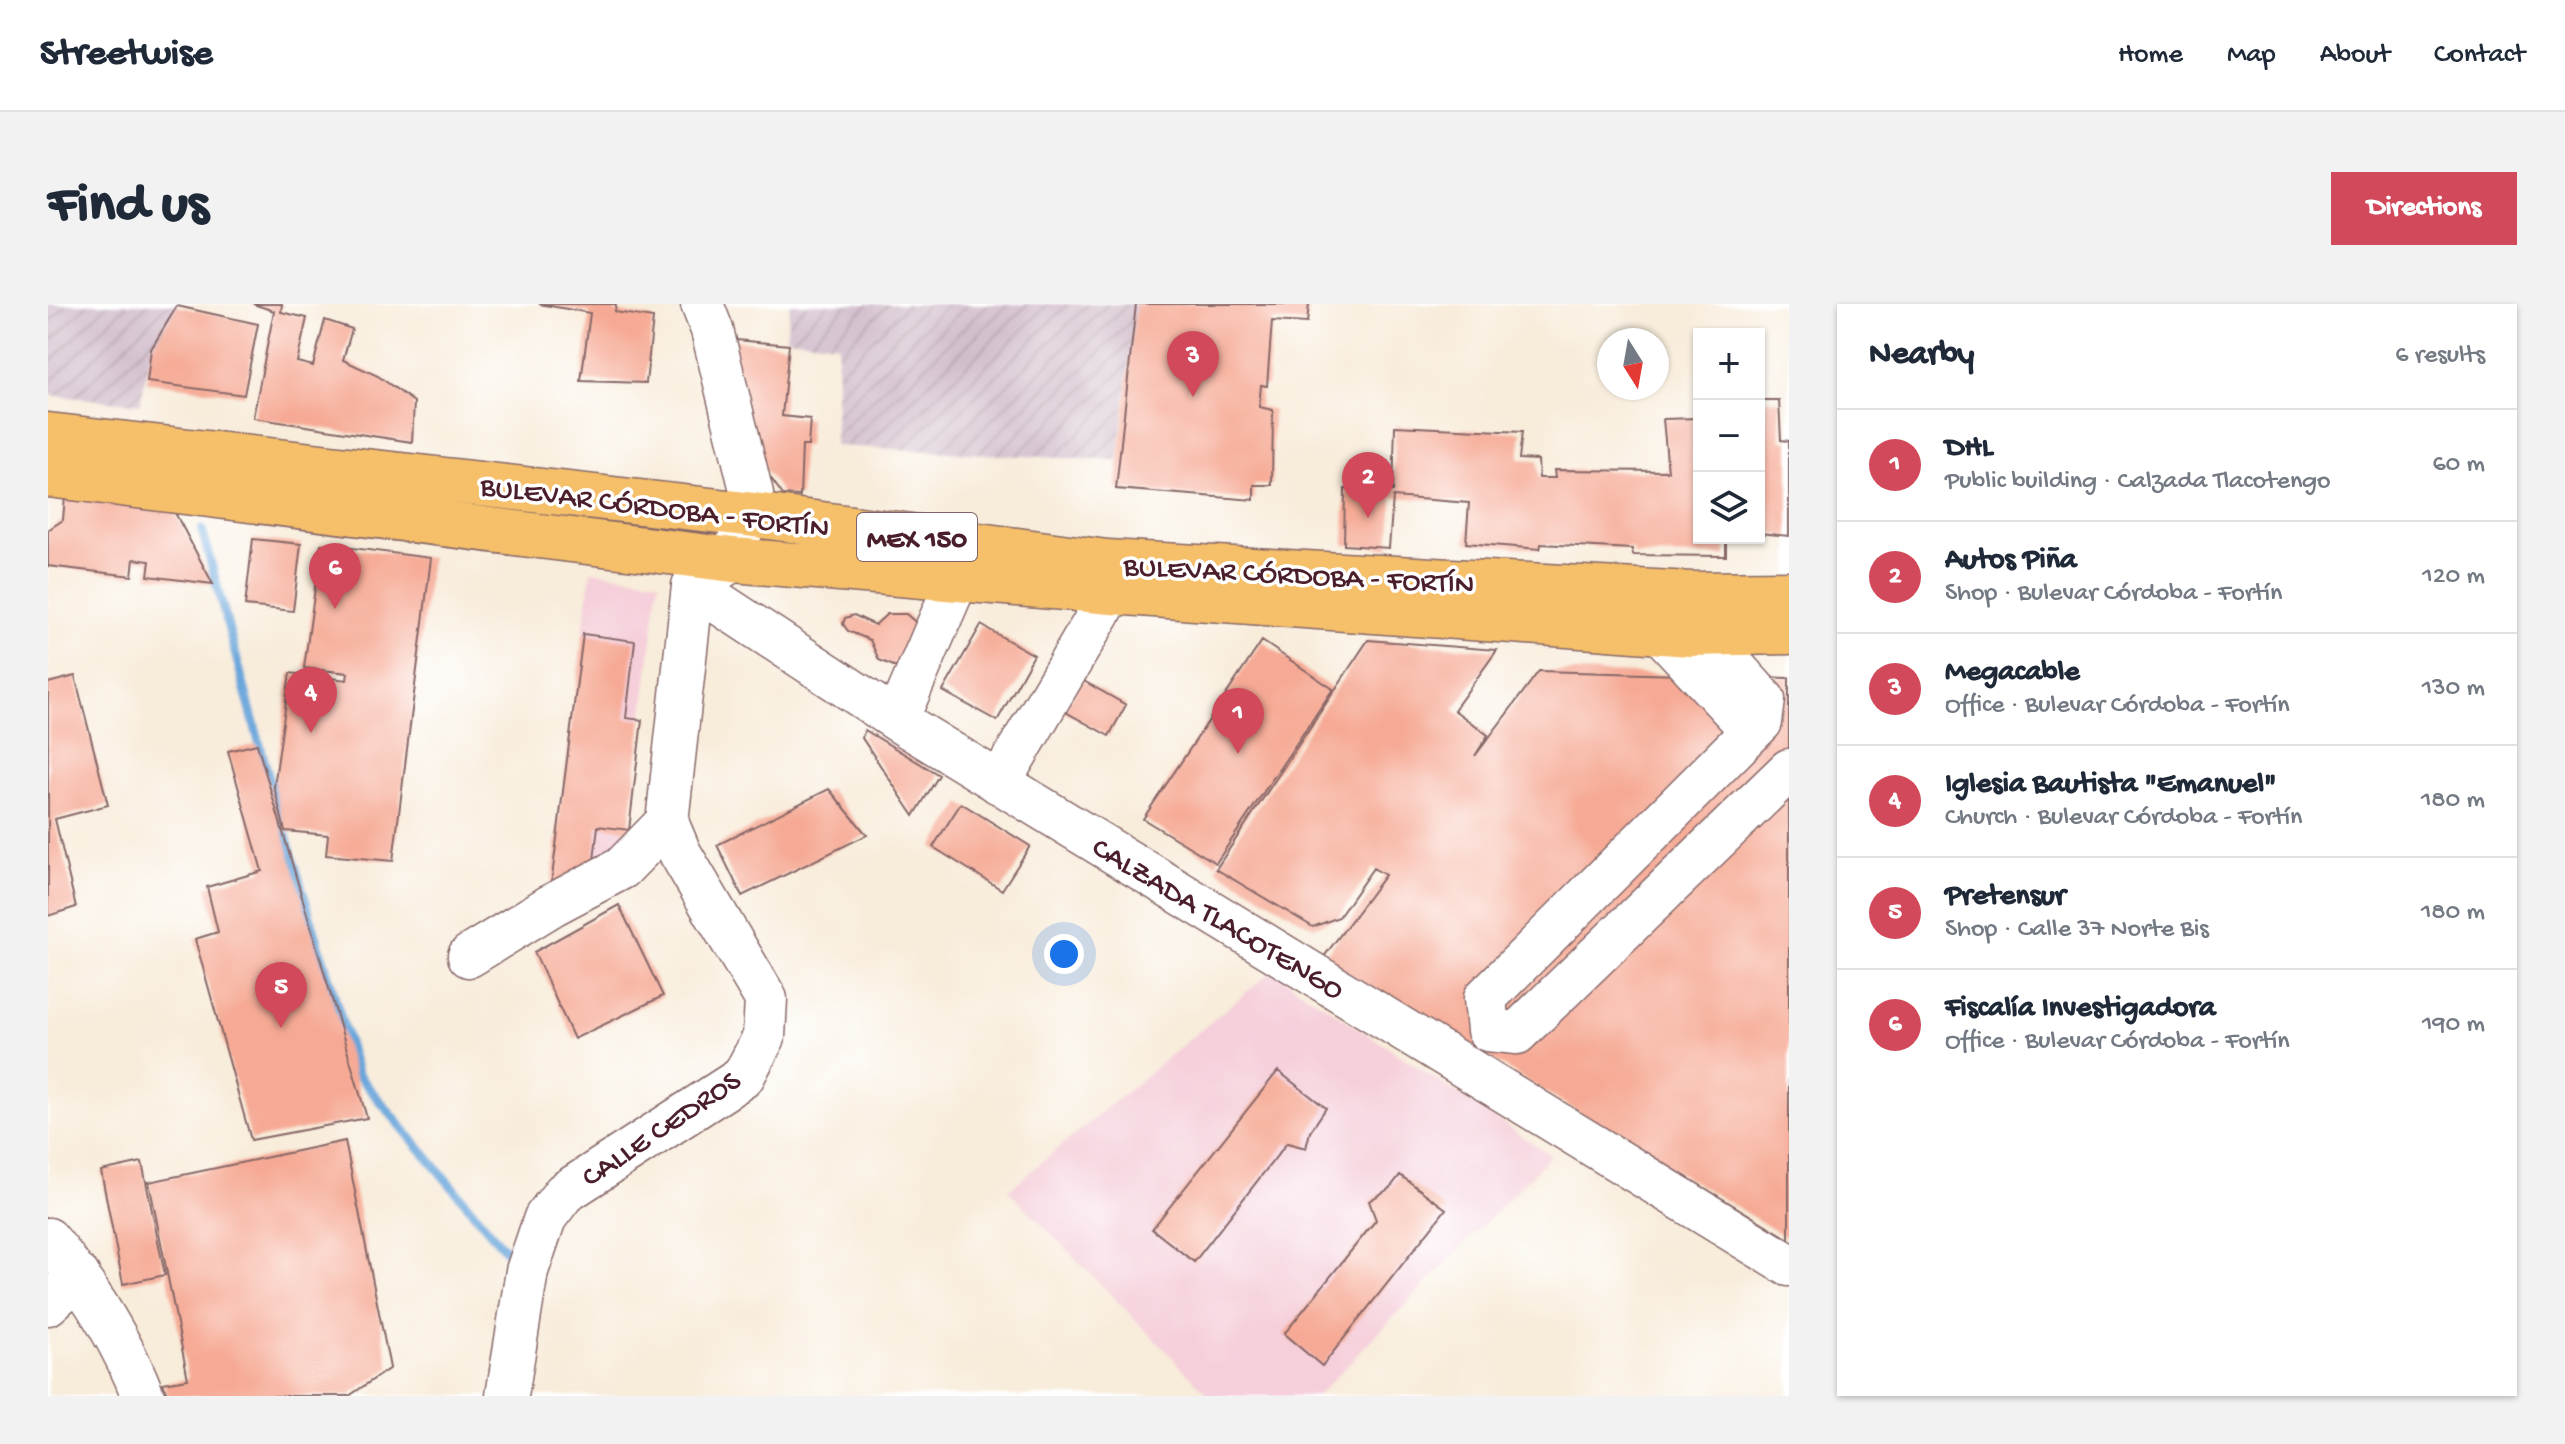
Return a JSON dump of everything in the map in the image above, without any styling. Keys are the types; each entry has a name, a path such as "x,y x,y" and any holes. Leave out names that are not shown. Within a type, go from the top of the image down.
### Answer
{"main road":[{"name":"BULEVAR CÓRDOBA - FORTÍN","path":"48,435 746,514 1107,562 1789,632"},
{"name":"BULEVAR CÓRDOBA - FORTÍN","path":"48,475 733,560 1112,592 1686,623 1789,593"}],"street":[{"path":"469,956 552,905 622,868 667,822 693,586 733,560 752,494 712,330 702,304"},
{"path":"897,720 957,580"},
{"name":"CALZADA TLACOTENGO","path":"693,586 897,720 1789,1265"},
{"path":"999,783 1112,592"},
{"path":"1686,623 1740,718 1761,722 1485,998 1488,1030 1517,1033 1789,770"},
{"name":"CALLE CEDROS","path":"507,1396 527,1271 545,1218 564,1193 743,1077 764,1037 766,999 680,853 667,822"},
{"path":"48,1239 79,1276 130,1362 143,1396"},
{"path":"48,1304 79,1276"}],"shaded area":[{"path":"48,304 178,304 151,349 140,404 48,395"},
{"path":"790,304 1136,304 1118,461 834,446 838,344 786,338"},
{"path":"591,571 659,581 629,830 612,852 551,885"},
{"path":"1272,971 1551,1155 1317,1396 1210,1396 1008,1190"}],"building":[{"path":"253,304 282,304 281,312 307,318 297,362 313,366 325,320 352,329 343,360 378,376 414,402 412,442 253,418 274,311"},
{"path":"539,304 616,304 615,312 653,318 646,383 581,381 590,313"},
{"path":"1136,304 1309,304 1307,323 1272,321 1267,386 1261,385 1259,407 1273,410 1272,485 1254,485 1254,500 1116,489"},
{"path":"177,306 258,324 244,395 147,382 151,349"},
{"path":"726,339 789,345 782,416 810,419 808,446 802,446 800,496 783,495 765,470"},
{"path":"1765,400 1779,400 1781,440 1789,441 1789,536 1765,534"},
{"path":"1693,418 1693,544 1726,544 1726,556 1633,555 1632,549 1541,544 1540,549 1466,543 1469,503 1393,497 1389,548 1344,545 1345,489 1393,491 1395,426 1522,432 1519,459 1538,460 1539,478 1555,478 1554,470 1668,471 1663,419"},
{"path":"65,496 173,509 213,584 148,576 150,561 134,559 132,576 48,566 48,530 63,520"},
{"path":"253,539 301,544 293,611 245,606"},
{"path":"321,544 431,558 393,861 326,855 328,835 285,831 274,787 290,673 347,680 348,673 304,668"},
{"path":"887,614 906,614 920,626 914,661 896,667 879,660 870,640 848,631 843,624 845,618 854,615 875,625"},
{"path":"981,625 1034,655 997,721 943,691"},
{"path":"583,634 635,641 626,718 642,720 629,830 598,826 593,869 551,885"},
{"path":"1368,640 1497,650 1454,710 1488,735 1475,756 1539,671 1789,678 1789,1239 1323,958 1385,875 1373,868 1339,917 1313,927 1216,869"},
{"path":"1262,641 1333,689 1216,863 1143,819"},
{"path":"75,676 108,805 55,819 76,907 48,916 48,683"},
{"path":"1082,680 1126,705 1109,736 1064,711"},
{"path":"865,730 939,775 914,816 862,738"},
{"path":"257,744 367,1118 251,1140 195,939 218,932 207,887 262,871 228,751"},
{"path":"829,789 867,835 742,896 717,845"},
{"path":"961,803 1030,846 1002,890 933,847"},
{"path":"619,905 663,996 574,1039 534,952"},
{"path":"1278,1071 1326,1108 1310,1132 1306,1148 1287,1143 1194,1262 1152,1229"},
{"path":"345,1141 390,1368 349,1396 168,1396 163,1383 188,1379 149,1182"},
{"path":"142,1162 165,1275 123,1284 101,1171"},
{"path":"1400,1175 1446,1209 1322,1366 1284,1334 1376,1220 1369,1201 1390,1188"}],"waterway":[{"path":"202,530 271,786 358,1075 507,1252"}],"place":[{"name":"Megacable","path":"1193,397"},
{"name":"Autos Piña","path":"1368,518"},
{"name":"Fiscalía Investigadora","path":"335,609"},
{"name":"Iglesia Bautista \"Emanuel\"","path":"311,733"},
{"name":"DHL","path":"1238,754"},
{"name":"Pretensur","path":"281,1028"}]}
